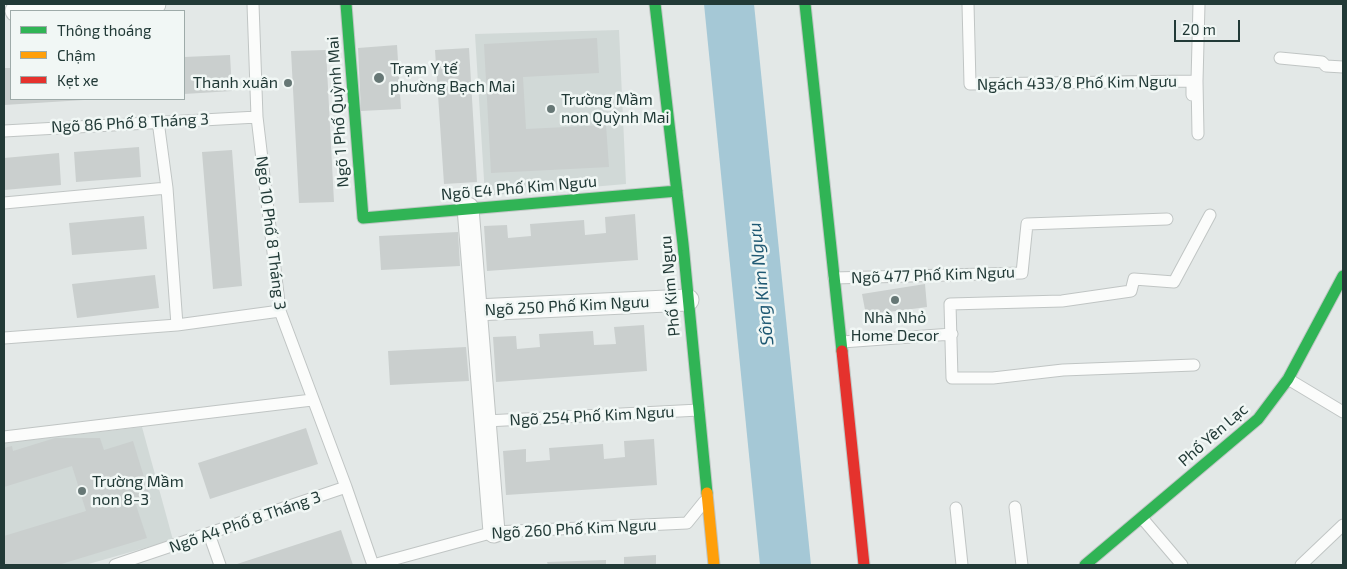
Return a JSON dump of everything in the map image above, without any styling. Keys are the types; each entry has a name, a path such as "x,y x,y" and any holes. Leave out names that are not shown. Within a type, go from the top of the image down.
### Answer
{"main road":[{"name":"Ngõ 1 Phố Quỳnh Mai","path":"346,4 363,218"},
{"name":"Phố Kim Ngưu","path":"655,4 677,191 714,565"},
{"path":"806,4 864,565"},
{"name":"Ngõ E4 Phố Kim Ngưu","path":"363,218 677,191"},
{"name":"Phố Yên Lạc","path":"1085,565 1258,419 1288,379 1342,282"}],"street":[{"path":"27,10 70,6 155,4"},
{"path":"468,208 494,532"},
{"name":"Ngõ 250 Phố Kim Ngưu","path":"476,310 688,300"}],"lane":[{"name":"Ngõ 10 Phố 8 Tháng 3","path":"252,4 257,117 280,311 373,565"},
{"name":"Ngách 433/8 Phố Kim Ngưu","path":"968,4 970,84 1192,81 1192,95"},
{"path":"1198,134 1197,82 1200,4"},
{"path":"1280,58 1322,62 1326,66 1343,67"},
{"name":"Ngõ 86 Phố 8 Tháng 3","path":"4,131 257,117"},
{"path":"158,122 166,188 177,325"},
{"path":"4,203 166,188"},
{"path":"1194,365 1063,370 993,378 952,378 950,304 1062,301 1131,291 1134,279 1174,282 1210,215"},
{"name":"Ngõ 477 Phố Kim Ngưu","path":"834,278 1022,273 1027,224 1167,219"},
{"path":"4,338 177,325 280,311"},
{"path":"842,342 952,334"},
{"path":"1288,379 1343,412"},
{"path":"4,437 312,400"},
{"name":"Ngõ 254 Phố Kim Ngưu","path":"486,421 698,410"},
{"name":"Ngõ A4 Phố 8 Tháng 3","path":"115,565 346,487"},
{"name":"Ngõ 260 Phố Kim Ngưu","path":"373,565 494,532 687,523 707,498"},
{"path":"1015,507 1022,565"},
{"path":"956,508 962,565"},
{"path":"1142,518 1182,565"},
{"path":"1301,565 1343,525"},
{"path":"209,534 220,565"}],"shaded area":[{"name":"Trường Mầm non Quỳnh Mai","path":"619,30 626,184 485,196 475,34"},
{"name":"Trường Mầm non 8-3","path":"142,427 173,540 85,565 4,565 4,443"}],"water":[{"name":"Sông Kim Ngưu","path":"704,4 754,4 811,565 760,565"}],"building":[{"path":"597,38 599,73 523,77 526,129 606,125 609,167 491,173 484,44"},
{"name":"Trạm Y tế phường Bạch Mai","path":"397,45 401,109 361,111 358,48"},
{"path":"469,48 477,182 444,184 435,50"},
{"path":"326,50 334,202 299,203 291,51"},
{"path":"230,55 232,91 185,94 185,57"},
{"path":"4,68 10,68 10,100 84,100 4,105"},
{"path":"139,147 141,177 76,182 74,152"},
{"path":"232,150 242,286 213,289 202,152"},
{"path":"59,153 61,185 4,190 4,158"},
{"path":"635,214 638,260 487,271 484,226 507,225 508,238 531,236 530,224 584,220 585,235 606,233 605,217"},
{"path":"144,216 147,249 72,255 69,223"},
{"path":"458,232 460,266 381,270 379,236"},
{"path":"155,275 159,308 77,318 72,284"},
{"name":"Nhà Nhỏ Home Decor","path":"925,284 927,307 866,315 862,294"},
{"path":"644,325 647,371 496,382 493,337 516,336 517,349 540,347 539,334 593,331 594,345 616,344 614,327"},
{"path":"466,347 469,381 390,385 388,351"},
{"path":"306,428 318,464 210,499 198,463"},
{"name":"Trường Mầm non 8-3","path":"55,438 100,438 104,450 133,441 151,500 136,505 147,538 58,565 4,565 4,536 86,511 72,466 4,487 4,448 12,446 13,451"},
{"path":"654,439 657,485 506,495 503,451 526,449 526,462 550,460 549,448 603,444 604,459 625,457 624,441"},
{"path":"341,530 353,565 234,565"},
{"path":"656,555 656,565 624,565 624,557"},
{"path":"606,560 606,565 548,565 547,562"}],"traffic: fast":[{"path":"346,4 363,218 677,191"},
{"path":"655,4 683,244 707,493"},
{"path":"805,4 842,351"},
{"path":"1085,565 1258,419 1288,379 1343,276"}],"traffic: slow":[{"path":"707,493 714,565"}],"traffic: jam":[{"path":"842,351 864,565"}],"place":[{"name":"Trạm Y tế phường Bạch Mai","path":"379,78"},
{"name":"Thanh xuân","path":"288,83"},
{"name":"Trường Mầm non Quỳnh Mai","path":"551,109"},
{"name":"Nhà Nhỏ Home Decor","path":"895,300"},
{"name":"Trường Mầm non 8-3","path":"82,491"}]}
